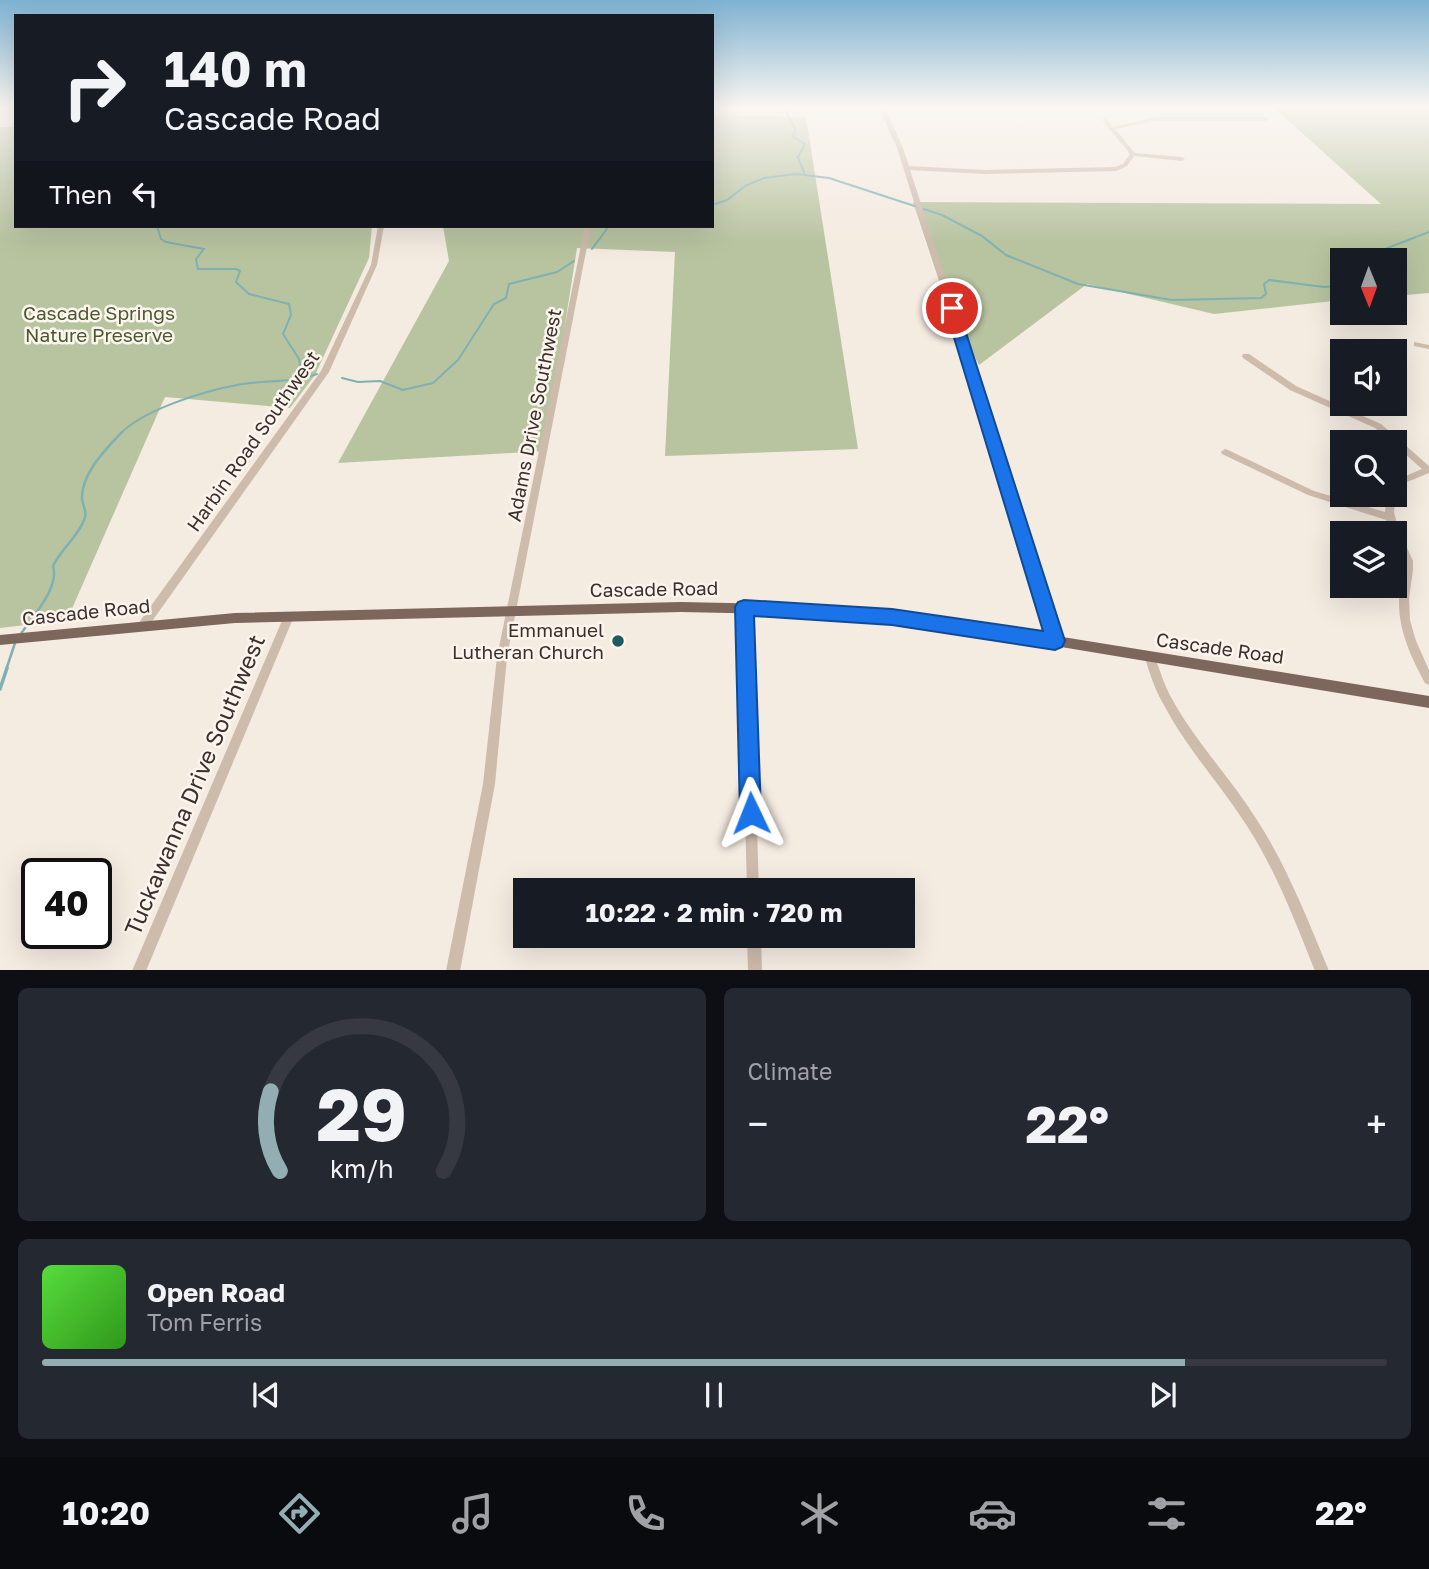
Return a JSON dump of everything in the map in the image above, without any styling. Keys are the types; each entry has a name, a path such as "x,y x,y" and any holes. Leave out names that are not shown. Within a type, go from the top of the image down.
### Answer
{"main road":[{"name":"Cascade Road","path":"0,640 144,624 289,616 744,607 892,617 1326,683 1429,702"}],"street":[{"path":"899,151 919,206 1055,641"},
{"path":"1131,151 1133,154 1182,159"},
{"path":"906,168 985,172 1104,170 1125,165 1133,154"},
{"name":"Harbin Road Southwest","path":"144,624 325,372 374,265 381,228"},
{"name":"Adams Drive Southwest","path":"453,970 489,784 502,657 510,611 588,228"},
{"path":"1417,344 1429,347"},
{"path":"1246,356 1293,388 1378,426 1429,470 1407,479"},
{"path":"1225,452 1320,497 1390,517"},
{"path":"1391,507 1390,517 1409,563 1404,599 1405,624 1411,646 1429,680"},
{"path":"744,607 753,878"},
{"name":"Tuckawanna Drive Southwest","path":"139,970 289,616"},
{"path":"1150,658 1184,726 1275,861 1322,970"},
{"path":"754,948 755,970"}],"green space":[{"name":"Cascade Springs Nature Preserve","path":"0,151 14,151 14,228 372,228 369,258 315,375 290,408 165,397 67,620 0,628"},
{"path":"714,151 811,151 858,449 665,456 675,252 577,248 545,451 338,463 449,261 443,228 714,228"},
{"path":"1322,151 1429,151 1429,293 1407,295 1407,248 1330,248 1330,301 1214,314 1087,284 979,365 946,301 913,202 1381,204"}],"waterway":[{"path":"801,151 798,157 805,175"},
{"path":"714,204 727,200 745,186 764,178 796,174 829,178 942,215 982,236 1006,255 1078,284 1172,300 1261,298 1266,294 1264,284 1269,280 1330,287"},
{"path":"158,228 161,239 166,242 204,249 196,259 198,269 236,269 240,271 236,282 249,294 289,304 291,315 283,334 299,359 303,378"},
{"path":"592,249 608,228"},
{"path":"1388,248 1429,232"},
{"path":"342,378 358,382 380,381 403,390 433,383 458,360 494,304 506,298 509,284 557,272 574,261"},
{"path":"303,378 317,374"},
{"path":"120,434 142,417 191,397 237,385 303,378"},
{"path":"20,635 49,593 56,560 84,520 86,514 82,499 85,481 101,455 120,434"},
{"path":"6,670 15,643"},
{"path":"0,689 7,668"}],"place":[{"name":"Emmanuel Lutheran Church","path":"618,641"}],"route":[{"path":"751,813 744,607 892,617 1055,641 1036,571 952,308"}]}
